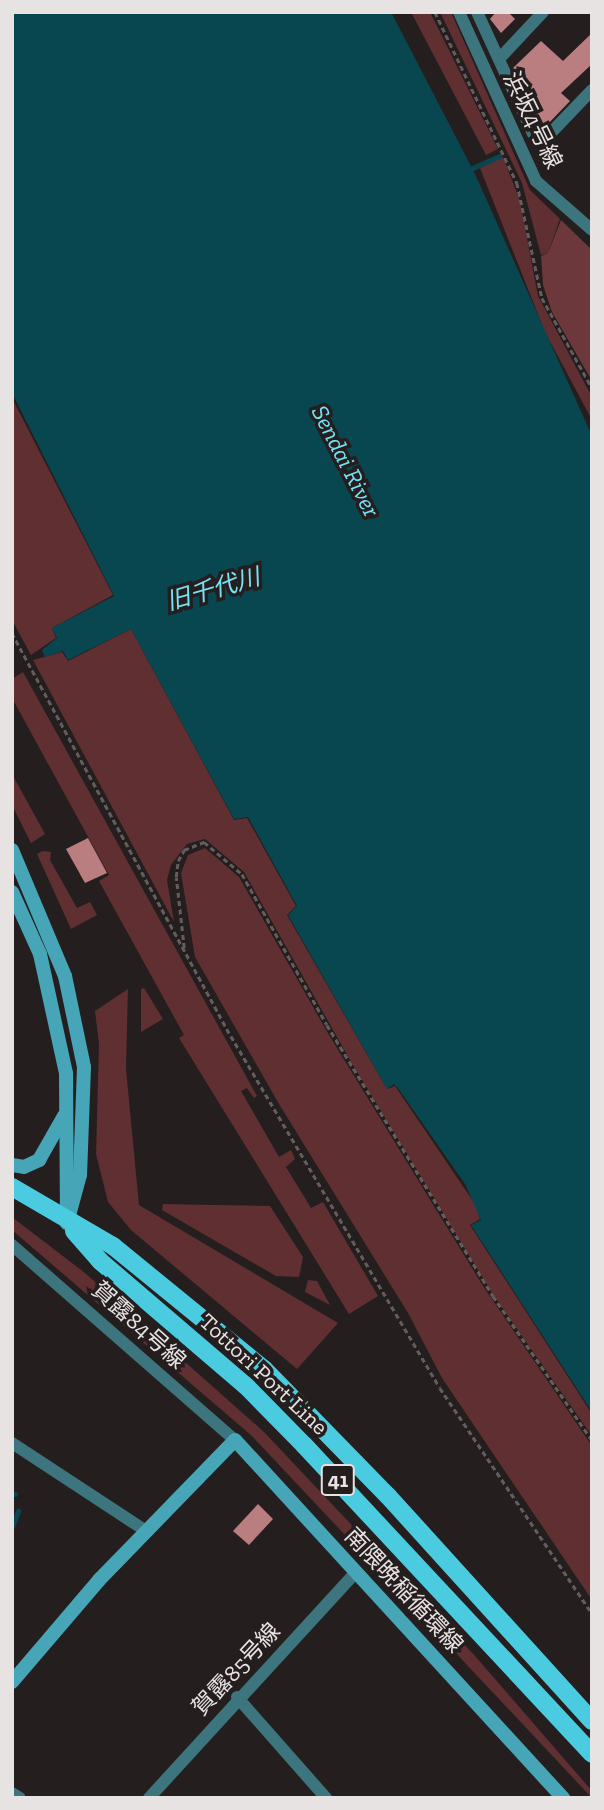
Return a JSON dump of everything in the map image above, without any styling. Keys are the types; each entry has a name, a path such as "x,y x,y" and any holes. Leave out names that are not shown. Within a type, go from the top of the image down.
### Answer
{"main road":[{"name":"Tottori Port Line","path":"12,1187 68,1223 113,1246 264,1370 388,1496 592,1721"},
{"name":"Tottori Port Line","path":"68,1223 100,1261 246,1386 295,1435 592,1754"}],"street":[{"name":"浜坂4号線","path":"459,12 536,181 592,230"},
{"path":"477,12 534,136 545,139 592,90"},
{"path":"500,58 542,12"},
{"path":"12,850 65,976 84,1067 80,1175 68,1223"},
{"path":"12,892 40,954 53,1001 66,1073 68,1223"},
{"path":"12,1165 24,1167 39,1160 67,1110"},
{"name":"賀露84号線","path":"12,1245 235,1440"},
{"path":"12,1682 146,1531 235,1440"},
{"name":"南隈晩稲循環線","path":"235,1440 563,1798"},
{"path":"12,1444 146,1531"},
{"name":"賀露85号線","path":"149,1798 237,1698 356,1572"},
{"path":"237,1698 326,1798"},
{"path":"12,1793 20,1798"}],"path":[{"path":"435,12 517,183 542,299 592,388"},
{"path":"12,633 184,951 440,1388 592,1613"},
{"path":"184,951 176,877 178,861 184,850 204,842 242,874 327,1025 493,1296 592,1440"},
{"path":"12,1501 12,1514"}],"shaded area":[{"path":"411,12 430,12 498,149 486,155"},
{"path":"440,12 451,12 530,190 560,219 548,253 541,255 522,183"},
{"path":"503,157 520,201 538,296 592,397 592,420 545,332 480,168"},
{"path":"561,220 592,250 592,381 552,312 543,285 541,256 548,253"},
{"path":"12,398 113,595 52,628 56,638 31,655 12,620"},
{"path":"131,629 234,820 247,818 296,906 287,915 387,1089 395,1086 475,1204 480,1219 470,1225 592,1414 592,1436 492,1293 350,1060 244,872 205,839 187,844 171,865 167,880 174,922 33,660 62,652 68,661"},
{"path":"23,672 257,1096 254,1098 247,1088 241,1091 279,1157 291,1150 295,1159 286,1167 311,1208 323,1202 378,1296 349,1314 179,1038 184,1035 99,881 109,875 12,698 12,679"},
{"path":"12,774 45,834 31,843 12,805"},
{"path":"205,848 239,877 329,1035 483,1286 592,1446 592,1600 442,1378 408,1313 279,1104 195,957 181,873 188,855"},
{"path":"43,851 51,852 50,860 77,908 90,902 97,915 71,929 37,854"},
{"path":"144,988 163,1019 141,1032 141,989"},
{"path":"128,989 126,1069 139,1205 338,1323 297,1369 131,1230 108,1202 96,1154 99,1044 95,1011"},
{"path":"163,1204 270,1206 303,1257 299,1277 276,1276 162,1210"},
{"path":"12,1217 85,1273 264,1432 476,1657 592,1791 592,1798 252,1436 12,1230"},
{"path":"308,1280 317,1281 330,1305 305,1292"}],"water":[{"path":"12,12 391,12 475,174 592,436 592,1412 471,1225 481,1220 465,1184 400,1091 394,1084 387,1089 288,915 297,906 248,817 234,819 131,629 68,660 63,651 45,657 42,650 57,638 52,628 114,596 12,393"}],"building":[{"path":"496,12 508,12 515,19 501,33 490,19"},
{"path":"592,33 592,64 561,93 570,101 546,126 533,113 522,89 526,85 513,68 541,41 563,61"},
{"path":"88,838 107,873 85,883 66,849"},
{"path":"258,1504 273,1519 249,1545 233,1531"}],"waterway":[{"path":"468,170 499,156"},
{"path":"12,1527 18,1511"}],"water label":[{"name":"Sendai River","path":"346,461"},
{"name":"旧千代川","path":"213,589"}]}
